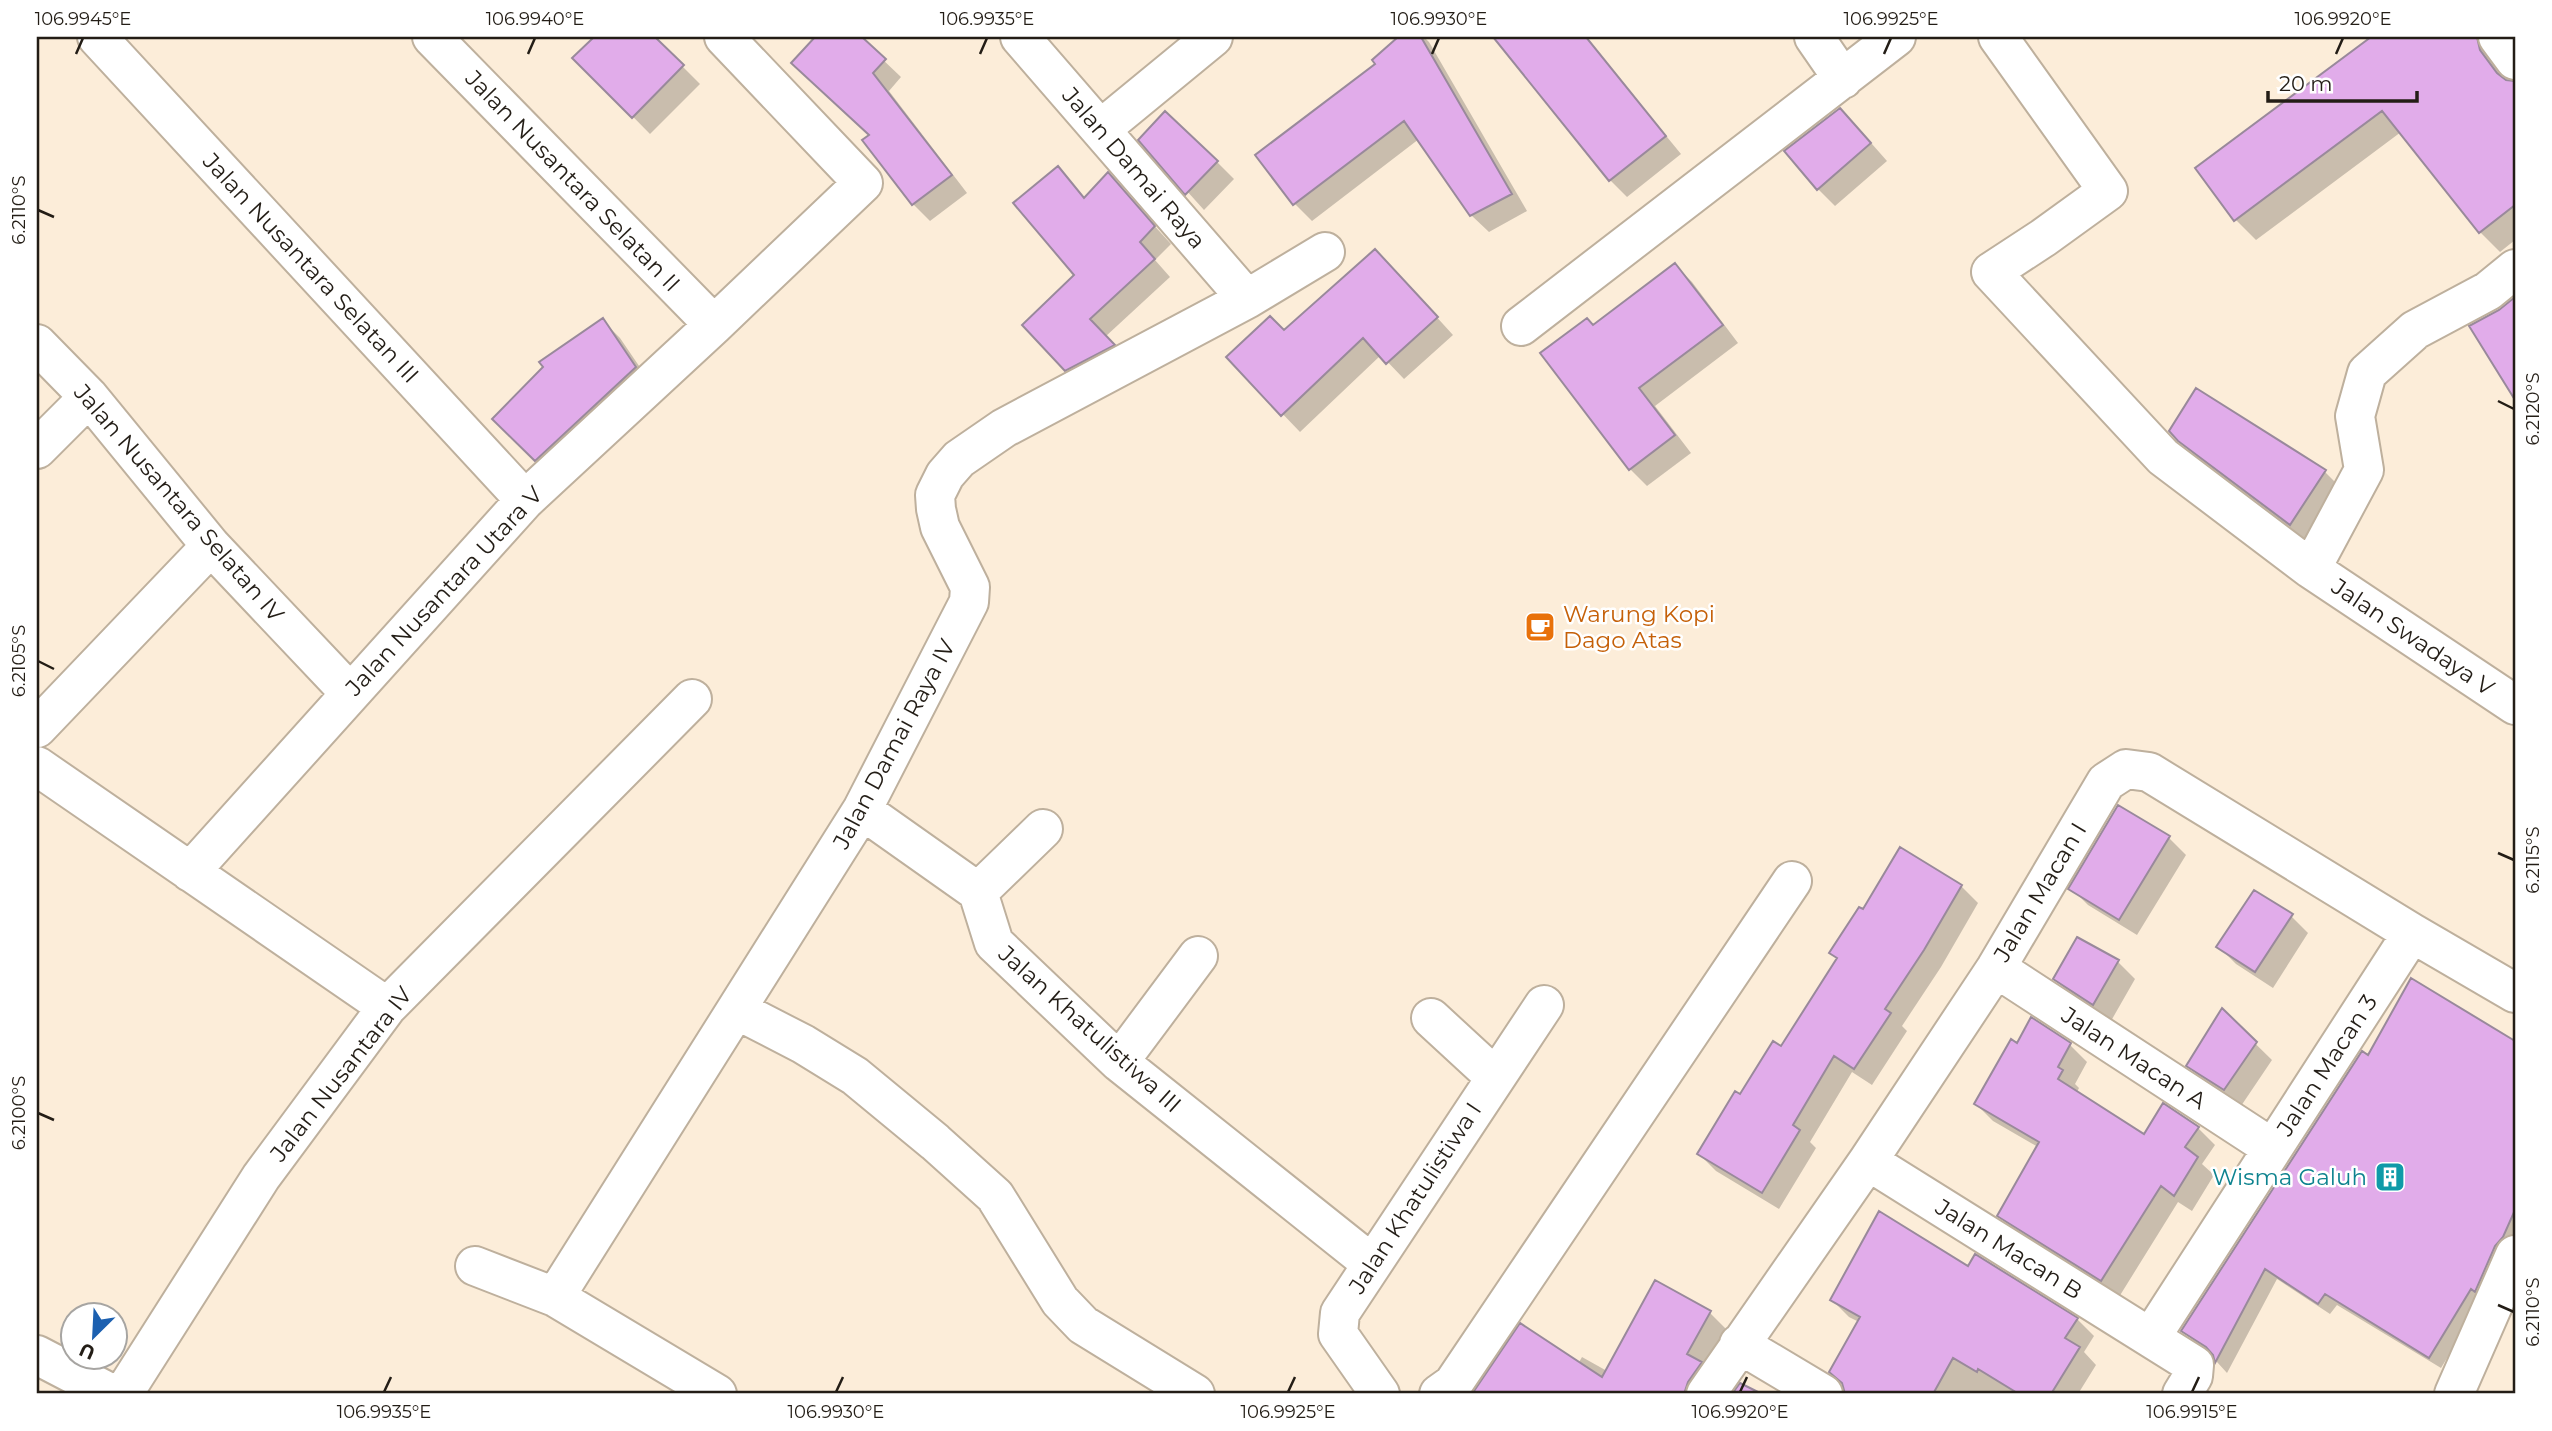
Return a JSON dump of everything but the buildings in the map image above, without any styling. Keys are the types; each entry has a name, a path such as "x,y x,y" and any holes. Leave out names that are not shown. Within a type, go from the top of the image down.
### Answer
{"street":[{"name":"Jalan Nusantara Selatan III","path":"97,37 525,500"},
{"name":"Jalan Nusantara Selatan II","path":"432,37 714,325"},
{"name":"Jalan Nusantara Utara V","path":"190,872 525,500 863,183 724,37"},
{"name":"Jalan Damai Raya","path":"1020,37 1247,299"},
{"path":"1101,129 1213,37"},
{"path":"1814,37 1843,79"},
{"path":"1521,326 1896,37"},
{"name":"Jalan Swadaya V","path":"1998,37 2108,191 1991,272 2162,457 2311,569 2515,705"},
{"path":"2498,37 2515,61"},
{"name":"Jalan Damai Raya IV","path":"555,1297 862,810 969,603 970,587 940,527 936,509 935,495 945,475 959,459 1004,428 1247,299 1325,252"},
{"path":"2311,569 2364,470 2356,416 2367,373 2416,330 2488,291 2515,269"},
{"name":"Jalan Nusantara Selatan IV","path":"37,344 89,397 211,546 350,693"},
{"path":"37,449 89,397"},
{"path":"37,728 211,546"},
{"name":"Jalan Nusantara IV","path":"123,1394 261,1177 387,1007 692,699"},
{"path":"37,766 387,1007"},
{"name":"Jalan Macan I","path":"1706,1394 1868,1161 1996,968 2106,782 2126,769 2149,772 2515,993"},
{"path":"862,810 978,892 1043,829"},
{"path":"1439,1394 1452,1384 1793,881"},
{"name":"Jalan Khatulistiwa III","path":"978,892 994,943 1119,1062 1371,1263"},
{"name":"Jalan Macan 3","path":"2151,1337 2412,933"},
{"path":"1119,1062 1198,957"},
{"name":"Jalan Macan A","path":"1996,968 2272,1149"},
{"name":"Jalan Khatulistiwa I","path":"1380,1394 1338,1334 1340,1313 1544,1005"},
{"path":"737,1010 803,1044 855,1076 935,1142 995,1196 1060,1301 1083,1325 1195,1394"},
{"path":"1431,1018 1495,1077"},
{"name":"Jalan Macan B","path":"1868,1161 2151,1337"},
{"path":"2454,1394 2515,1255"},
{"path":"475,1266 555,1297 717,1394"},
{"path":"2151,1337 2194,1366 2193,1376 2182,1394"},
{"path":"1739,1344 1822,1394"},
{"path":"37,1356 112,1394"}],"place":[{"name":"Warung Kopi Dago Atas","path":"1540,627"},
{"name":"Wisma Galuh","path":"2390,1177"}]}
